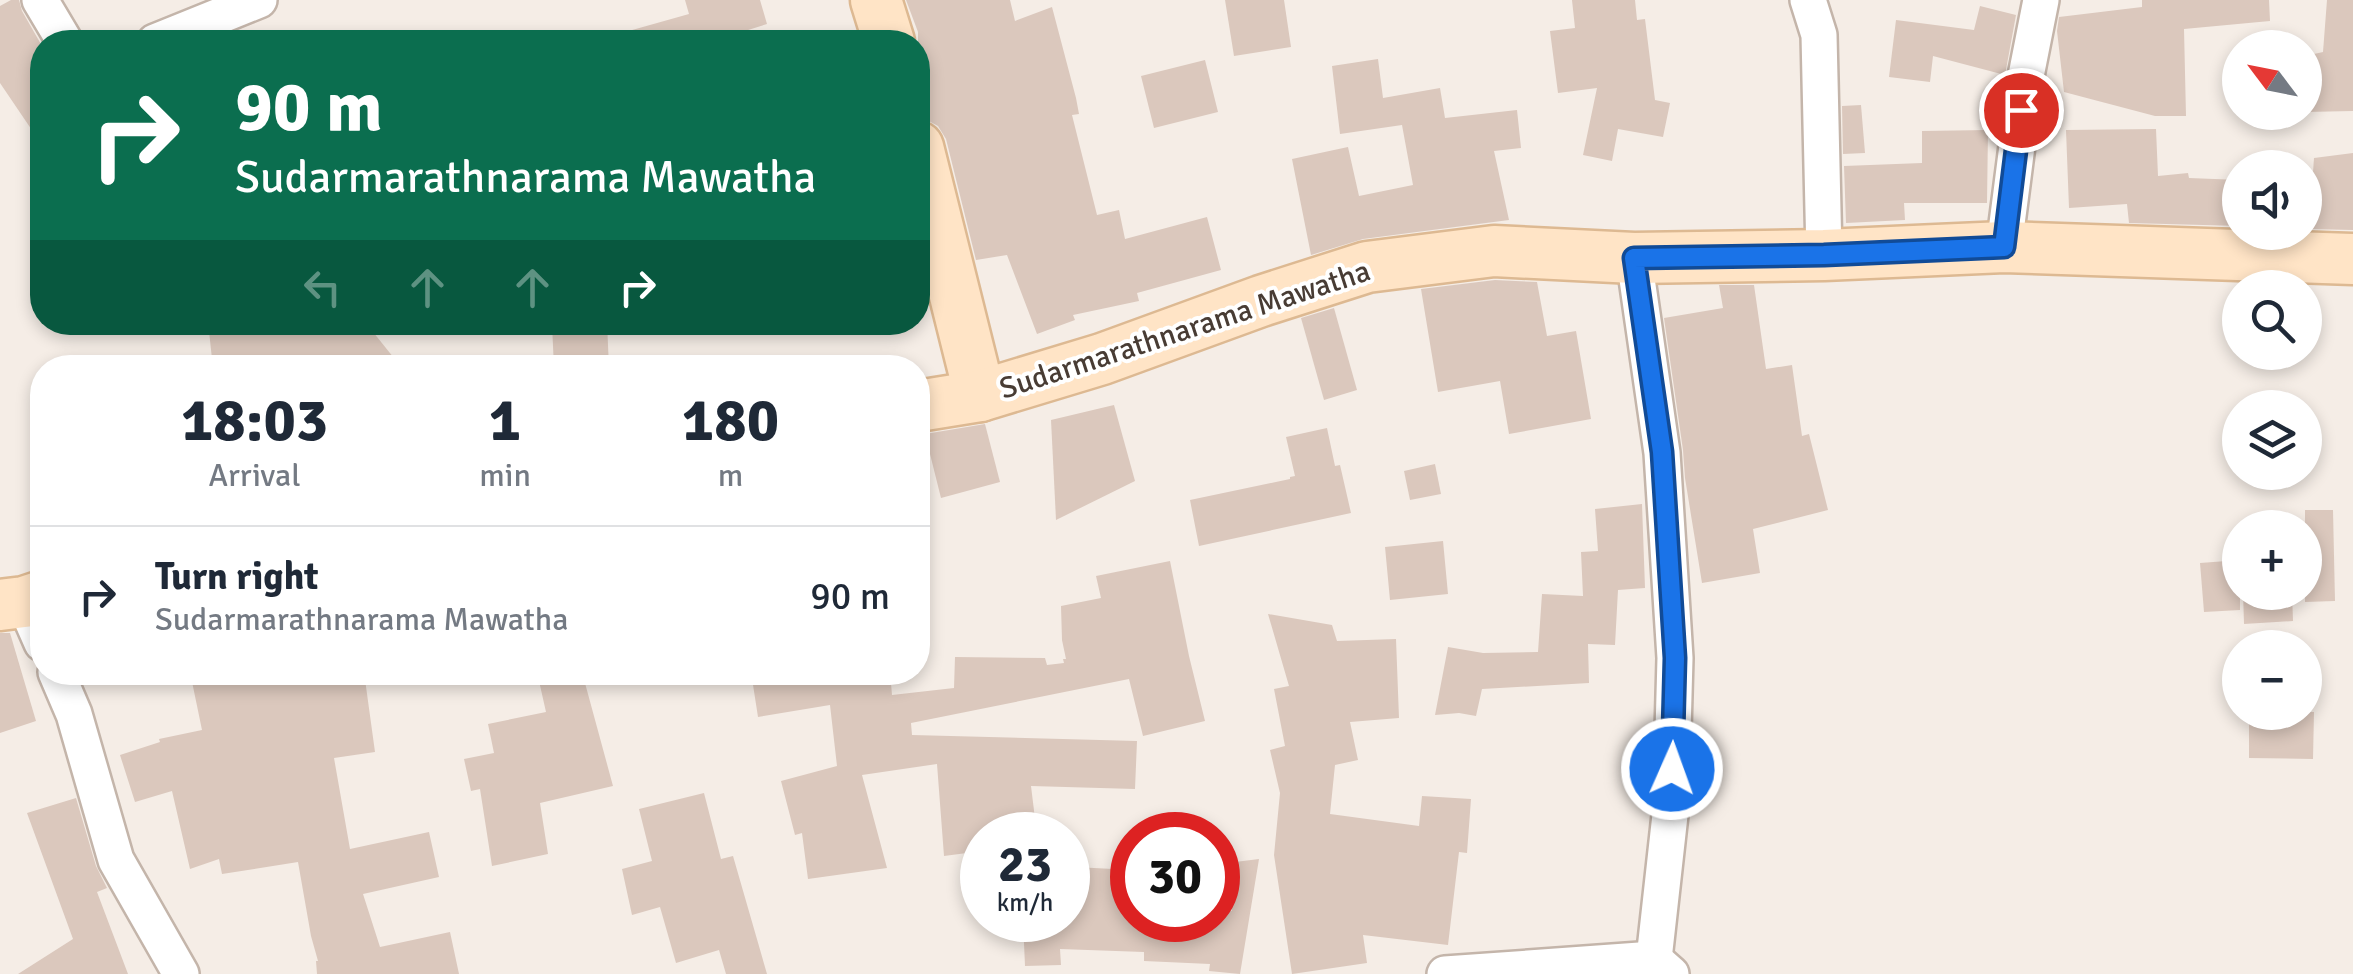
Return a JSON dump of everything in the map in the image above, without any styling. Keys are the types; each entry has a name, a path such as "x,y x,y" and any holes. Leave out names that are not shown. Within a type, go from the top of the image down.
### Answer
{"street":[{"path":"40,0 58,30"},
{"path":"184,30 259,0"},
{"path":"876,0 885,30"},
{"path":"1808,0 1819,35 1824,255"},
{"path":"2004,247 2026,76 2042,0"},
{"path":"930,195 980,396"},
{"name":"Sudarmarathnarama Mawatha","path":"930,404 980,396 1102,359 1367,267 1494,251 1634,258 2004,247 2353,258"},
{"path":"1446,974 1663,966 1675,658 1662,452 1634,258"},
{"path":"62,685 74,714 116,860 181,974"}],"building":[{"path":"19,0 33,30 30,127 0,83 0,6"},
{"path":"685,0 760,0 767,24 748,30 632,30 689,14"},
{"path":"906,0 1010,0 1015,21 1052,7 1076,98 1079,114 1072,115 1097,215 1119,210 1125,239 1207,217 1221,270 1137,293 1139,301 1073,315 1075,320 1037,334 1007,255 976,260 946,139 930,122 930,30 917,30"},
{"path":"1225,0 1284,0 1291,47 1234,56"},
{"path":"1572,0 1635,0 1637,20 1645,19 1655,100 1670,103 1663,137 1618,129 1612,161 1583,155 1597,88 1558,93 1550,31 1575,28"},
{"path":"2142,0 2269,0 2270,21 2184,29 2186,116 2155,116 2064,92 2059,17 2142,7"},
{"path":"2327,0 2353,0 2353,111 2322,112"},
{"path":"1980,6 2016,15 2005,75 1933,56 1930,82 1889,77 1896,20 1974,30"},
{"path":"1378,59 1383,98 1440,88 1445,118 1517,110 1521,148 1494,151 1509,220 1363,239 1311,255 1292,159 1348,147 1359,196 1413,185 1402,125 1340,134 1332,66"},
{"path":"1205,60 1218,112 1154,128 1141,76"},
{"path":"1861,105 1865,153 1843,154 1842,106"},
{"path":"2156,129 2158,176 2188,173 2189,178 2222,179 2222,226 2129,223 2127,204 2069,208 2066,130"},
{"path":"1988,130 1987,203 1904,203 1905,220 1846,223 1844,166 1922,163 1922,131"},
{"path":"2353,153 2353,230 2322,229 2322,157"},
{"path":"1495,280 1537,282 1547,336 1576,331 1591,419 1509,434 1500,381 1438,392 1421,289"},
{"path":"1719,285 1754,285 1766,369 1792,365 1802,436 1809,434 1828,510 1753,529 1760,573 1702,583 1664,318 1723,308"},
{"path":"1334,308 1357,390 1324,400 1301,318"},
{"path":"209,335 375,335 392,355 212,355"},
{"path":"552,335 608,335 608,355 553,355"},
{"path":"1114,405 1135,481 1056,520 1051,420"},
{"path":"985,424 1000,482 941,498 930,454 930,433"},
{"path":"1327,428 1351,513 1199,546 1190,500 1290,479 1295,476 1286,437"},
{"path":"1435,464 1441,494 1410,500 1404,471"},
{"path":"1642,504 1645,588 1618,590 1615,645 1588,644 1589,683 1482,689 1476,716 1435,715 1448,647 1483,653 1538,652 1542,594 1583,596 1581,552 1598,551 1595,509"},
{"path":"2322,510 2333,510 2335,601 2322,601"},
{"path":"1443,541 1448,594 1390,600 1385,547"},
{"path":"1170,561 1205,721 1143,736 1129,679 911,723 912,735 1137,741 1135,789 1031,786 1034,812 960,812 960,854 944,856 937,764 862,775 887,868 808,879 802,833 795,835 781,781 837,766 830,705 758,717 753,685 891,685 892,695 954,688 955,657 1045,658 1047,665 1064,663 1061,606 1101,598 1096,576"},
{"path":"2222,561 2222,610 2240,610 2204,612 2200,563"},
{"path":"2244,610 2293,610 2293,621 2244,624"},
{"path":"1268,614 1332,625 1337,641 1396,639 1399,718 1350,722 1358,760 1335,765 1330,814 1419,826 1422,796 1471,799 1467,853 1459,852 1448,945 1363,935 1367,963 1292,974 1274,855 1280,793 1270,750 1285,746 1274,689 1289,686"},
{"path":"0,633 10,633 36,721 0,733"},
{"path":"193,685 366,685 375,752 334,758 350,849 429,832 439,877 363,894 380,947 450,932 459,974 317,974 318,961 298,862 222,874 219,859 190,869 172,791 135,802 120,755 160,742 159,739 202,730"},
{"path":"540,685 586,685 613,786 540,803 548,854 492,866 480,789 471,791 464,759 494,753 488,724 546,712"},
{"path":"2249,730 2314,730 2313,759 2249,758"},
{"path":"704,793 721,859 733,856 767,974 726,974 719,950 676,963 660,907 632,915 622,869 652,861 639,809"},
{"path":"76,798 96,866 107,888 97,892 128,974 18,974 73,939 27,813"},
{"path":"1259,859 1240,974 1209,971 1210,964 1144,961 1144,952 1060,949 1061,965 1025,966 1024,942 1090,942 1090,868 1110,869 1110,942 1240,942 1240,861"}],"route":[{"path":"1672,769 1675,658 1662,452 1634,258 2004,247 2021,110"}]}
